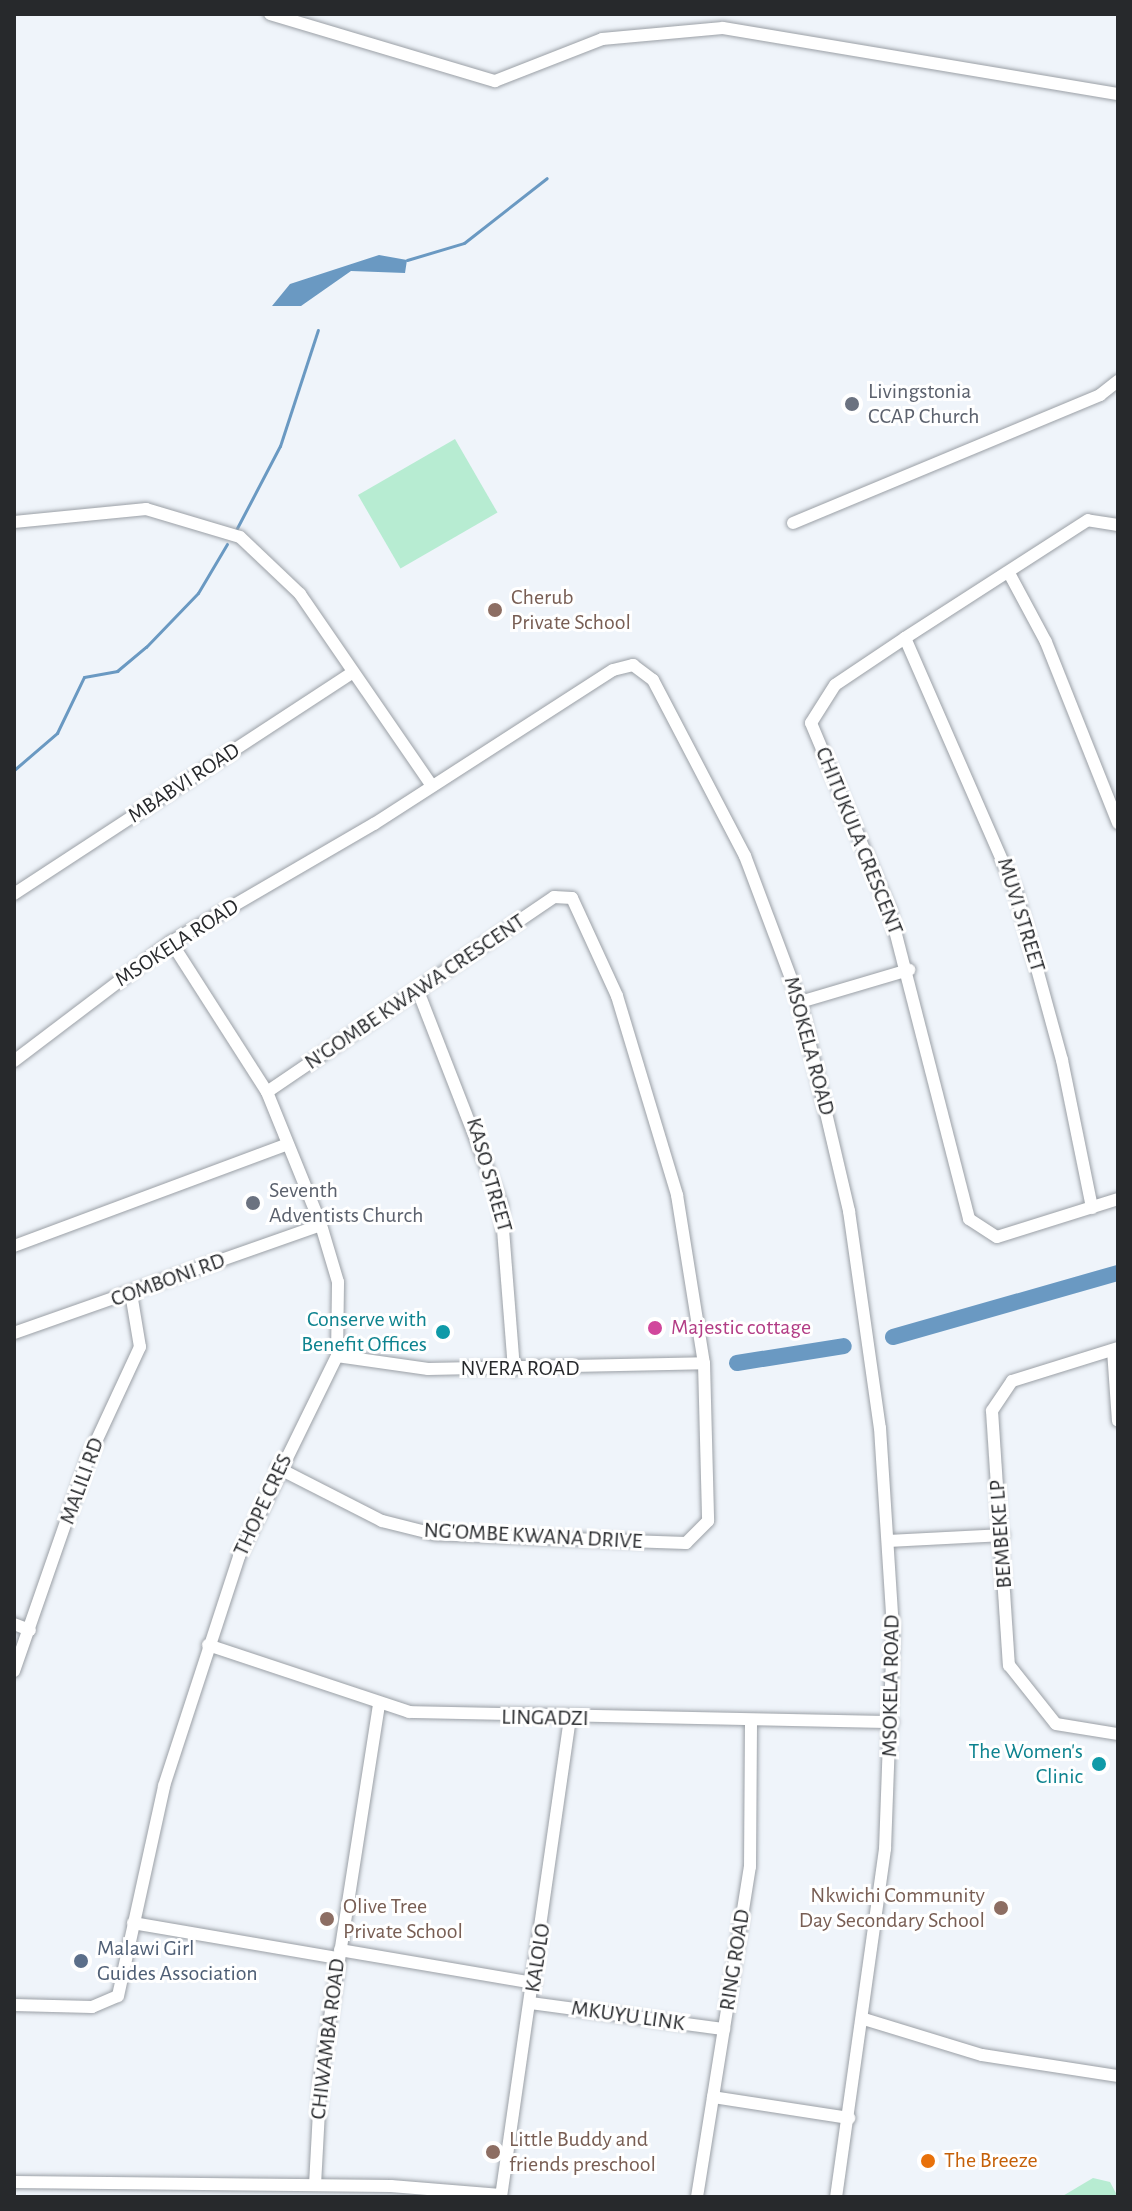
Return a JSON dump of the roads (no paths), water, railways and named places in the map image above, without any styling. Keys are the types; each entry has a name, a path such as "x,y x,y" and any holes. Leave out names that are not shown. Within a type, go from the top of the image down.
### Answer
{"street":[{"path":"270,14 495,81 602,39 723,28 1118,94"},
{"path":"793,523 1100,395 1118,381"},
{"path":"14,522 125,508 224,529 289,580 432,786"},
{"name":"CHITUKULA CRESCENT","path":"1118,525 1088,520 905,638 835,685 811,723 869,852 909,970 973,1225 997,1237 1118,1199"},
{"path":"1009,573 1046,642 1118,823"},
{"name":"MUVI STREET","path":"905,638 1020,905 1092,1208"},
{"name":"MSOKELA ROAD","path":"14,1061 171,942 432,786 613,670 644,671 714,790 800,1002 849,1211 889,1541 892,1722 864,2019 836,2197"},
{"name":"MBABVI ROAD","path":"14,894 353,672"},
{"name":"N'GOMBE KWAWA CRESCENT","path":"267,1092 564,895 578,905 617,996 656,1118 692,1264 704,1363"},
{"name":"THOPE CRES","path":"14,2005 92,2007 115,2000 164,1786 208,1645 278,1468 337,1356 339,1291 321,1225 267,1092 171,942"},
{"path":"800,1002 909,970"},
{"name":"KASO STREET","path":"418,991 501,1204 514,1369"},
{"path":"14,1246 288,1144"},
{"name":"COMBONI RD","path":"14,1333 321,1225"},
{"name":"MALILI RD","path":"14,1671 87,1461 140,1347 131,1293"},
{"path":"1116,1349 1118,1421"},
{"name":"BEMBEKE LP","path":"1116,1349 1012,1381 995,1399 1015,1680 1066,1730 1118,1734"},
{"name":"NVERA ROAD","path":"337,1356 428,1369 704,1363"},
{"name":"NG'OMBE KWANA DRIVE","path":"278,1468 382,1521 434,1534 686,1543 702,1533 709,1502 704,1363"},
{"path":"889,1541 1003,1535"},
{"path":"14,1624 30,1630"},
{"name":"LINGADZI","path":"208,1645 379,1705 570,1718 892,1722"},
{"name":"CHIWAMBA ROAD","path":"315,2185 317,2106 379,1705"},
{"name":"KALOLO","path":"501,2196 570,1718"},
{"name":"RING ROAD","path":"697,2197 752,1849 751,1722"},
{"path":"133,1923 534,1983"},
{"name":"MKUYU LINK","path":"531,2003 724,2029"},
{"path":"864,2019 982,2055 1118,2076"},
{"path":"713,2097 849,2118"},
{"path":"14,2182 315,2185 501,2196"},
{"path":"74,2183 74,2197"}],"water":[{"path":"379,255 407,260 405,273 351,271 301,306 272,306 290,284"}],"waterway":[{"path":"407,260 464,243 547,178"},
{"path":"236,530 280,446 318,330"},
{"path":"14,770 57,733 84,677 117,671 146,647 198,593 227,544"},
{"path":"893,1337 1118,1273"},
{"path":"737,1363 844,1346"}],"place":[{"name":"Livingstonia CCAP Church","path":"852,404"},
{"name":"Cherub Private School","path":"495,610"},
{"name":"Seventh Adventists Church","path":"253,1203"},
{"name":"Majestic cottage","path":"655,1328"},
{"name":"Conserve with Benefit Offices","path":"443,1332"},
{"name":"The Women's Clinic","path":"1099,1764"},
{"name":"Nkwichi Community Day Secondary School","path":"1001,1908"},
{"name":"Olive Tree Private School","path":"327,1919"},
{"name":"Malawi Girl Guides Association","path":"81,1961"},
{"name":"Little Buddy and friends preschool","path":"493,2152"},
{"name":"The Breeze","path":"928,2161"}]}
